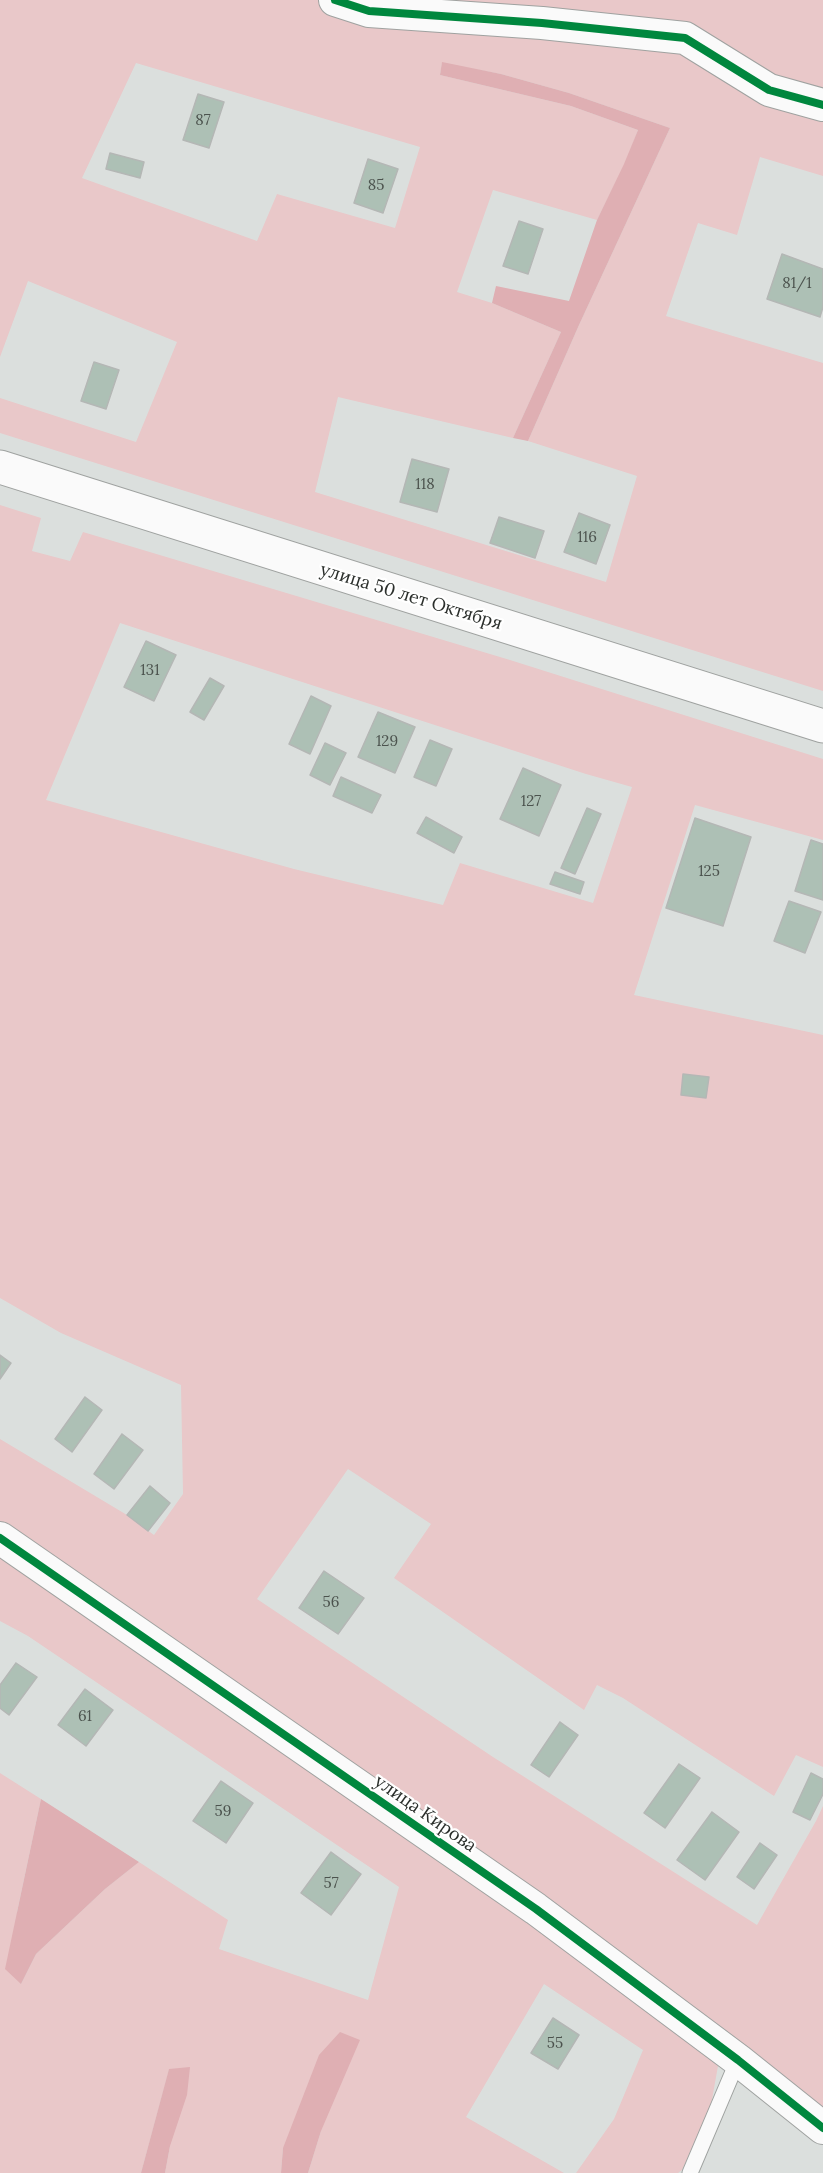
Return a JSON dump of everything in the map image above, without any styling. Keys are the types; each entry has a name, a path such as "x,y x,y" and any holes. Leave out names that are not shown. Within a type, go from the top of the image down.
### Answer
{"main road":[{"name":"улица 50 лет Октября","path":"0,467 823,726"}],"street":[{"path":"335,0 369,11 542,23 685,38 769,90 823,105"},
{"name":"улица Кирова","path":"0,1538 536,1909 738,2060 823,2128"}],"lane":[{"path":"690,2173 738,2060"}],"shaded area":[{"path":"0,0 318,0 373,17 678,43 823,113 823,176 760,157 737,235 698,223 666,316 823,363 823,691 0,433 0,398 136,442 177,342 28,281 0,357","holes":["136,63 420,147 395,228 277,194 257,241 82,178","442,63 501,74 569,93 670,128 528,441 637,476 606,582 315,492 338,397 513,438 561,332 492,303 457,292 493,190 597,220 625,164 638,130 571,106 440,75"]},
{"path":"355,0 823,0 823,92 781,82 681,29"},
{"path":"442,62 501,74 569,93 670,128 528,441 513,438 561,332 492,303 496,286 569,301 597,220 638,130 571,106 440,75"},
{"path":"0,505 41,518 32,551 70,561 83,532 510,660 823,759 823,840 695,805 634,995 823,1035 823,1767 796,1755 774,1796 623,1698 597,1685 584,1710 394,1578 431,1524 348,1469 257,1599 493,1757 757,1925 823,1806 823,2116 0,1525 0,1439 127,1515 154,1535 183,1494 181,1385 61,1333 0,1298","holes":["120,623 632,787 593,903 460,863 443,905 294,869 46,800"]},
{"path":"0,1551 658,2012 718,2066 709,2116 682,2170 678,2173 576,2173 614,2119 643,2050 544,1984 466,2117 564,2173 308,2173 321,2131 283,2148 281,2173 165,2173 170,2146 169,2070 141,2173 0,2173 0,1773 41,1799 17,1912 21,1984 36,1954 105,1889 139,1862 228,1920 219,1949 368,2000 399,1887 28,1636 0,1621"},
{"path":"41,1799 139,1862 105,1889 36,1954 21,1984 5,1969"},
{"path":"340,2032 360,2040 321,2131 308,2173 281,2173 283,2148 319,2055"},
{"path":"190,2067 187,2095 170,2146 165,2173 141,2173 169,2069"}],"building":[{"path":"198,94 224,102 209,148 183,140"},
{"path":"110,153 144,162 140,178 106,169"},
{"path":"368,159 398,169 383,213 354,203"},
{"path":"519,221 543,229 528,274 503,266"},
{"path":"782,254 823,269 823,307 820,317 767,299"},
{"path":"94,362 119,370 106,409 81,401"},
{"path":"412,459 449,469 437,512 400,502"},
{"path":"579,513 610,525 596,564 564,552"},
{"path":"499,517 544,531 535,558 490,543"},
{"path":"146,641 176,655 154,701 124,687"},
{"path":"210,678 224,686 204,720 190,712"},
{"path":"311,696 331,706 310,754 289,744"},
{"path":"378,712 415,727 395,773 358,757"},
{"path":"430,740 452,749 436,786 414,777"},
{"path":"325,743 346,753 330,785 310,775"},
{"path":"523,768 561,785 539,836 500,819"},
{"path":"341,777 381,795 372,813 333,796"},
{"path":"587,808 601,814 575,874 561,868"},
{"path":"426,817 462,837 454,853 417,833"},
{"path":"695,818 751,837 723,926 666,908"},
{"path":"811,840 823,844 823,900 795,891"},
{"path":"555,872 584,882 580,894 550,884"},
{"path":"789,901 821,912 805,953 774,941"},
{"path":"683,1074 709,1077 706,1098 681,1095"},
{"path":"0,1355 11,1363 0,1379"},
{"path":"85,1397 102,1410 72,1452 55,1439"},
{"path":"122,1434 143,1450 114,1489 94,1474"},
{"path":"150,1486 170,1503 148,1531 127,1515"},
{"path":"324,1571 364,1598 338,1634 299,1608"},
{"path":"16,1663 37,1677 9,1715 0,1708 0,1685"},
{"path":"85,1689 113,1710 86,1746 58,1725"},
{"path":"560,1722 578,1735 549,1777 531,1765"},
{"path":"679,1764 700,1778 665,1828 644,1813"},
{"path":"811,1773 823,1779 823,1794 810,1820 793,1812"},
{"path":"221,1781 253,1803 226,1843 193,1821"},
{"path":"712,1812 739,1832 705,1880 677,1860"},
{"path":"760,1843 777,1855 754,1889 737,1877"},
{"path":"331,1852 361,1874 331,1915 301,1893"},
{"path":"553,2018 579,2035 558,2069 531,2053"}],"cycle path":[{"path":"335,0 369,11 542,23 685,38 769,90 823,105"},
{"path":"0,1538 536,1909 738,2060 823,2128"}]}
